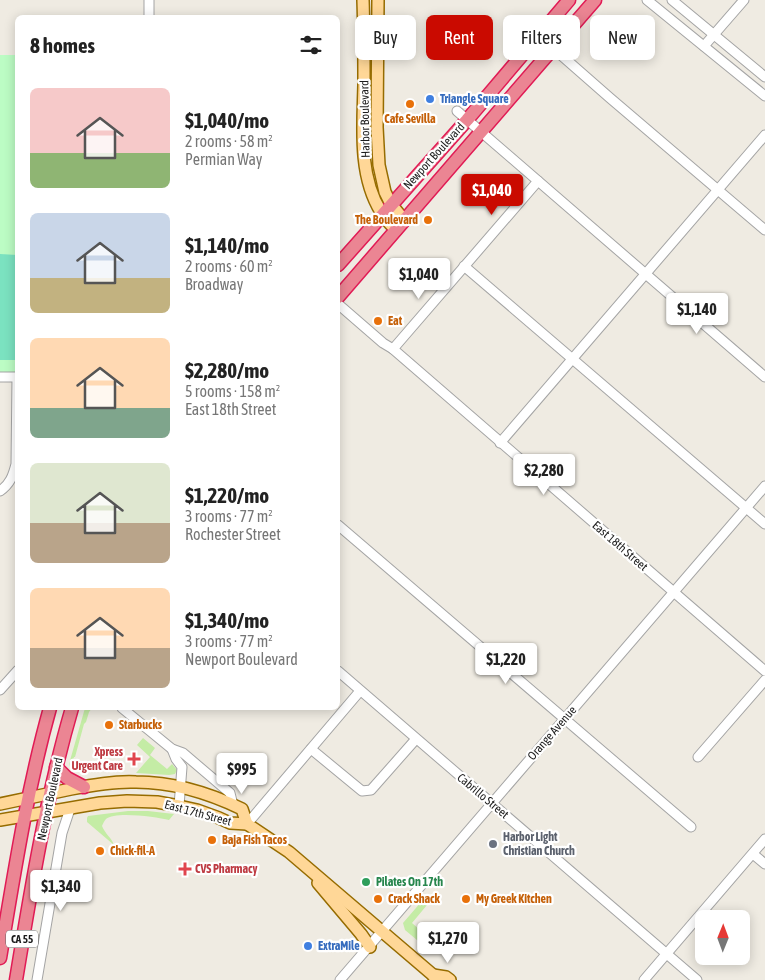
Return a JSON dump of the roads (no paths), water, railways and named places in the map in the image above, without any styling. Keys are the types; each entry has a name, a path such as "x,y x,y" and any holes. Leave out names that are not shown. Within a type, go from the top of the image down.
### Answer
{"highway":[{"name":"Newport Boulevard","path":"340,263 569,0"},
{"name":"Newport Boulevard","path":"580,16 594,0"},
{"name":"Newport Boulevard","path":"340,295 542,60"},
{"name":"Newport Boulevard","path":"0,958 4,920 27,798 49,710"},
{"name":"Newport Boulevard","path":"16,980 46,813 71,710"},
{"path":"56,768 67,778 84,787"}],"main road":[{"name":"Harbor Boulevard","path":"363,0 363,134 365,160 374,198 382,214 400,225"},
{"name":"Harbor Boulevard","path":"378,0 377,145 381,178 385,192 400,225"},
{"name":"East 17th Street","path":"0,804 84,787 120,782 157,783 181,787 242,809 247,824"},
{"name":"East 17th Street","path":"0,820 100,803 127,801 157,802 179,806 197,810 230,823 247,824 301,862 434,978 446,976 450,980"},
{"path":"301,862 370,947"}],"street":[{"path":"149,0 149,15"},
{"path":"647,0 765,96"},
{"path":"672,0 765,77"},
{"path":"704,46 744,0"},
{"path":"567,60 765,230"},
{"path":"457,111 765,377"},
{"path":"500,443 765,135"},
{"path":"393,349 538,181"},
{"path":"464,266 765,524"},
{"name":"East 18th Street","path":"340,306 383,343 393,349 765,671"},
{"path":"0,378 15,377"},
{"path":"0,491 10,482 15,468"},
{"name":"Orange Avenue","path":"340,980 765,486"},
{"path":"340,527 691,827"},
{"path":"0,690 15,673"},
{"name":"Cabrillo Street","path":"340,674 697,980"},
{"path":"698,757 765,680"},
{"path":"247,824 360,691"},
{"path":"124,710 172,750 183,753 230,793 233,805"},
{"path":"311,749 362,791 367,792 371,790 416,739"},
{"path":"172,750 182,767 179,806"},
{"path":"37,980 61,840 70,809"},
{"path":"644,980 765,839"},
{"path":"753,854 765,864"}],"place":[{"name":"Triangle Square","path":"430,99"},
{"name":"Cafe Sevilla","path":"410,104"},
{"name":"The Boulevard","path":"428,220"},
{"name":"Eat","path":"378,321"},
{"name":"Starbucks","path":"109,725"},
{"name":"Xpress Urgent Care","path":"134,759"},
{"name":"Baja Fish Tacos","path":"212,840"},
{"name":"Harbor Light Christian Church","path":"493,844"},
{"name":"Chick-fil-A","path":"100,851"},
{"name":"CVS Pharmacy","path":"185,869"},
{"name":"Pilates On 17th","path":"366,882"},
{"name":"Crack Shack","path":"378,899"},
{"name":"My Greek Kitchen","path":"466,899"},
{"name":"ExtraMile","path":"308,946"}]}
